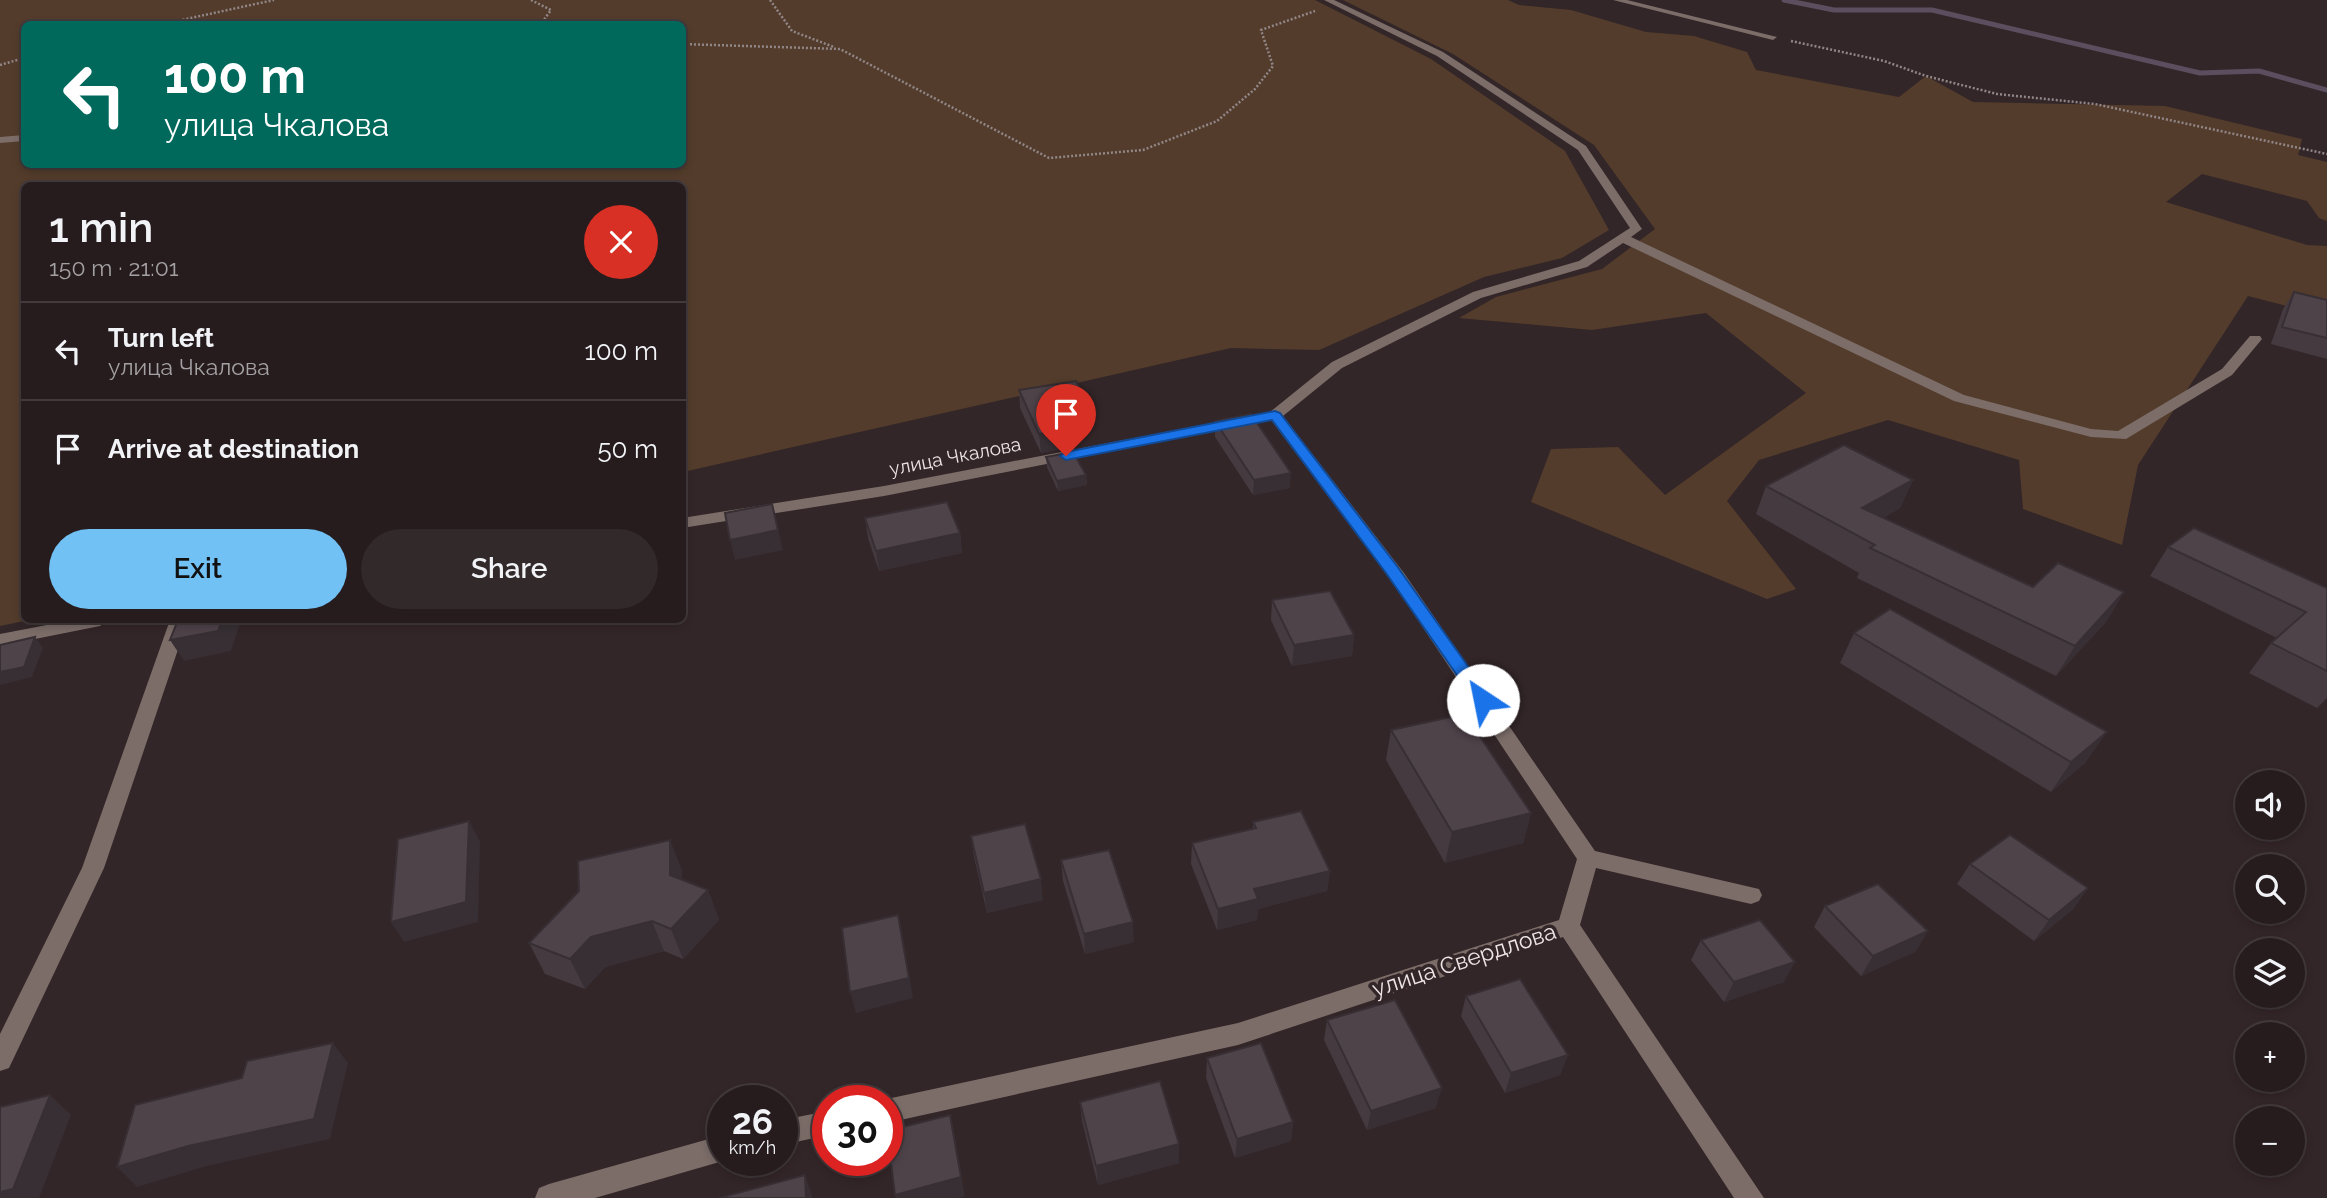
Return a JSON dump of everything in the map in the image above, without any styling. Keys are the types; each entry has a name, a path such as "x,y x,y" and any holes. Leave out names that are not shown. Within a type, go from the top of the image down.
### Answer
{"street":[{"path":"1617,0 1773,37"},
{"path":"1332,2 1440,54 1582,148 1636,229 1583,264 1477,295 1337,365 1275,415 1315,464 1438,632 1588,858 1751,895"},
{"path":"0,140 21,138"},
{"path":"1623,238 1959,398 2091,433 2121,436 2227,372 2255,339"},
{"name":"улица Чкалова","path":"686,522 884,491 1275,415"},
{"path":"0,640 85,623"},
{"path":"0,1060 93,868 178,623"},
{"name":"улица Свердлова","path":"903,1107 1238,1034 1568,926 1588,858"},
{"path":"1568,926 1750,1198"},
{"path":"549,1198 707,1153"}],"path":[{"path":"177,21 274,0"},
{"path":"531,0 551,10 543,21"},
{"path":"770,0 792,31 840,49 1049,158 1143,149 1217,121 1255,89 1273,66 1261,30 1332,2"},
{"path":"1773,37 1884,61 1926,76 1997,94 2095,104 2327,155"},
{"path":"686,44 840,49"},
{"path":"0,65 21,59"}],"shaded area":[{"path":"0,0 1315,0 1431,59 1565,151 1609,230 1562,258 1484,277 1319,350 1231,348 686,471 686,182 21,182 21,622 0,626"},
{"path":"1343,0 1508,0 1519,5 1571,10 1646,32 1694,36 1747,52 1756,70 1899,97 1926,76 1973,102 2165,106 2302,139 2298,155 2327,162 2327,221 2319,218 2307,201 2202,174 2166,202 2307,245 2327,246 2327,316 2248,296 2138,465 2122,545 2023,509 2019,460 1888,420 1759,460 1727,501 1796,589 1767,599 1531,502 1551,449 1618,447 1665,495 1806,393 1706,313 1592,330 1459,318 1496,297 1602,269 1655,229 1594,145 1453,54"}],"building":[{"path":"2294,292 2327,300 2327,338 2282,327"},
{"path":"1076,381 1089,406 1055,412 1065,429 1039,434 1019,390"},
{"path":"1251,414 1291,473 1254,480 1215,421"},
{"path":"1844,445 1913,480 1862,508 2033,587 2058,563 2124,592 2075,646 1870,548 1875,545 1766,486"},
{"path":"1073,452 1086,475 1057,481 1046,457"},
{"path":"947,502 960,533 876,551 865,518"},
{"path":"772,504 778,530 730,540 725,513"},
{"path":"2194,528 2327,588 2327,671 2271,643 2306,612 2168,547"},
{"path":"1330,591 1354,635 1294,645 1272,600"},
{"path":"1890,609 2107,732 2071,762 1854,633"},
{"path":"177,623 221,623 218,631 170,640"},
{"path":"35,637 24,667 0,672 0,645"},
{"path":"1465,714 1531,813 1452,832 1391,730"},
{"path":"1301,811 1330,871 1254,889 1258,899 1218,909 1192,843 1256,828 1253,822"},
{"path":"469,821 466,902 391,922 398,839"},
{"path":"1025,824 1041,879 984,893 971,836"},
{"path":"2010,835 2088,888 2049,920 1970,864"},
{"path":"670,840 670,875 708,890 671,929 652,921 591,937 570,959 529,943 579,891 578,861"},
{"path":"1109,850 1133,922 1084,934 1061,860"},
{"path":"1878,884 1928,931 1873,956 1825,906"},
{"path":"898,915 909,978 850,992 842,928"},
{"path":"1760,920 1795,962 1734,982 1701,940"},
{"path":"1520,979 1568,1055 1511,1073 1466,996"},
{"path":"1395,1000 1442,1088 1371,1111 1327,1020"},
{"path":"333,1043 314,1119 188,1146 117,1167 135,1105 242,1078 247,1061"},
{"path":"1261,1043 1293,1122 1237,1139 1207,1058"},
{"path":"1160,1081 1179,1144 1096,1166 1080,1102"},
{"path":"50,1095 13,1189 0,1192 0,1107"},
{"path":"950,1115 961,1177 895,1195 893,1176 903,1176 903,1127"},
{"path":"805,1175 806,1198 719,1198"}],"waterway":[{"path":"1784,0 1834,10 1932,10 2200,73 2259,71 2327,90"}],"route":[{"path":"1066,456 1275,415 1315,464 1438,632 1483,700"}]}
